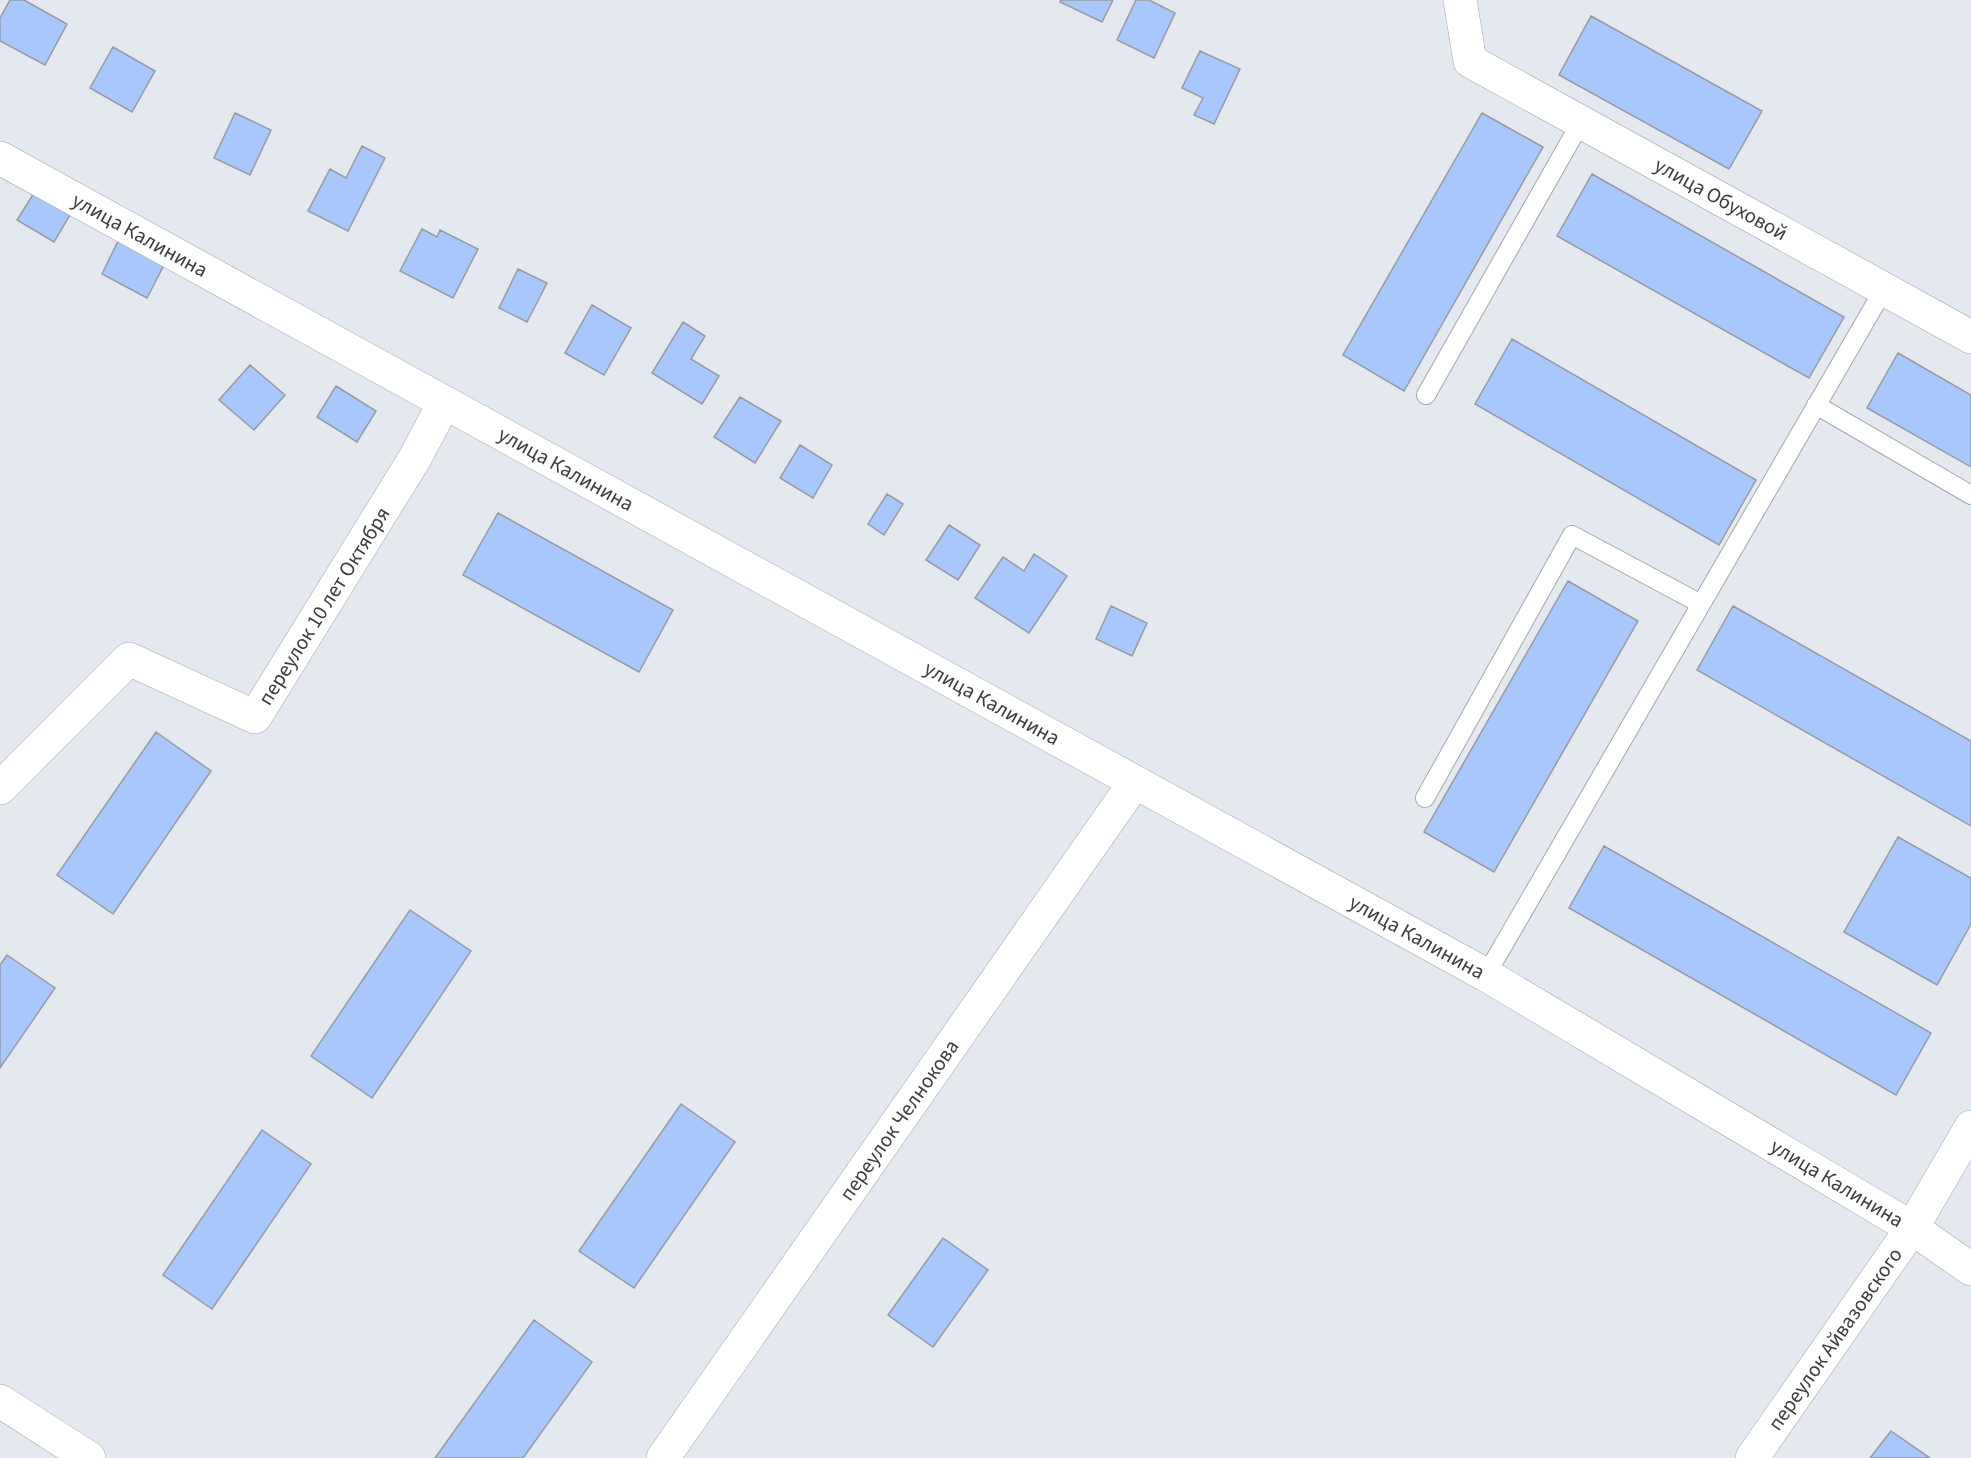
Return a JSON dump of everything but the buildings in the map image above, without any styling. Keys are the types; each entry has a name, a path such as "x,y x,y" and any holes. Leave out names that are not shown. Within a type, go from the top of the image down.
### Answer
{"street":[{"name":"улица Обуховой","path":"1460,0 1470,62 1971,337"},
{"name":"улица Калинина","path":"0,158 1486,975 1912,1228 1971,1269"},
{"name":"переулок 10 лет Октября","path":"0,788 129,659 255,717 415,458 444,403"},
{"name":"переулок Челнокова","path":"663,1458 1135,782"},
{"name":"переулок Айвазовского","path":"1752,1458 1912,1228 1971,1127"},
{"path":"0,1401 89,1458"}],"lane":[{"path":"1426,395 1581,122"},
{"path":"1486,975 1884,289"},
{"path":"1816,405 1971,495"},
{"path":"1425,798 1572,535 1701,604"}]}
